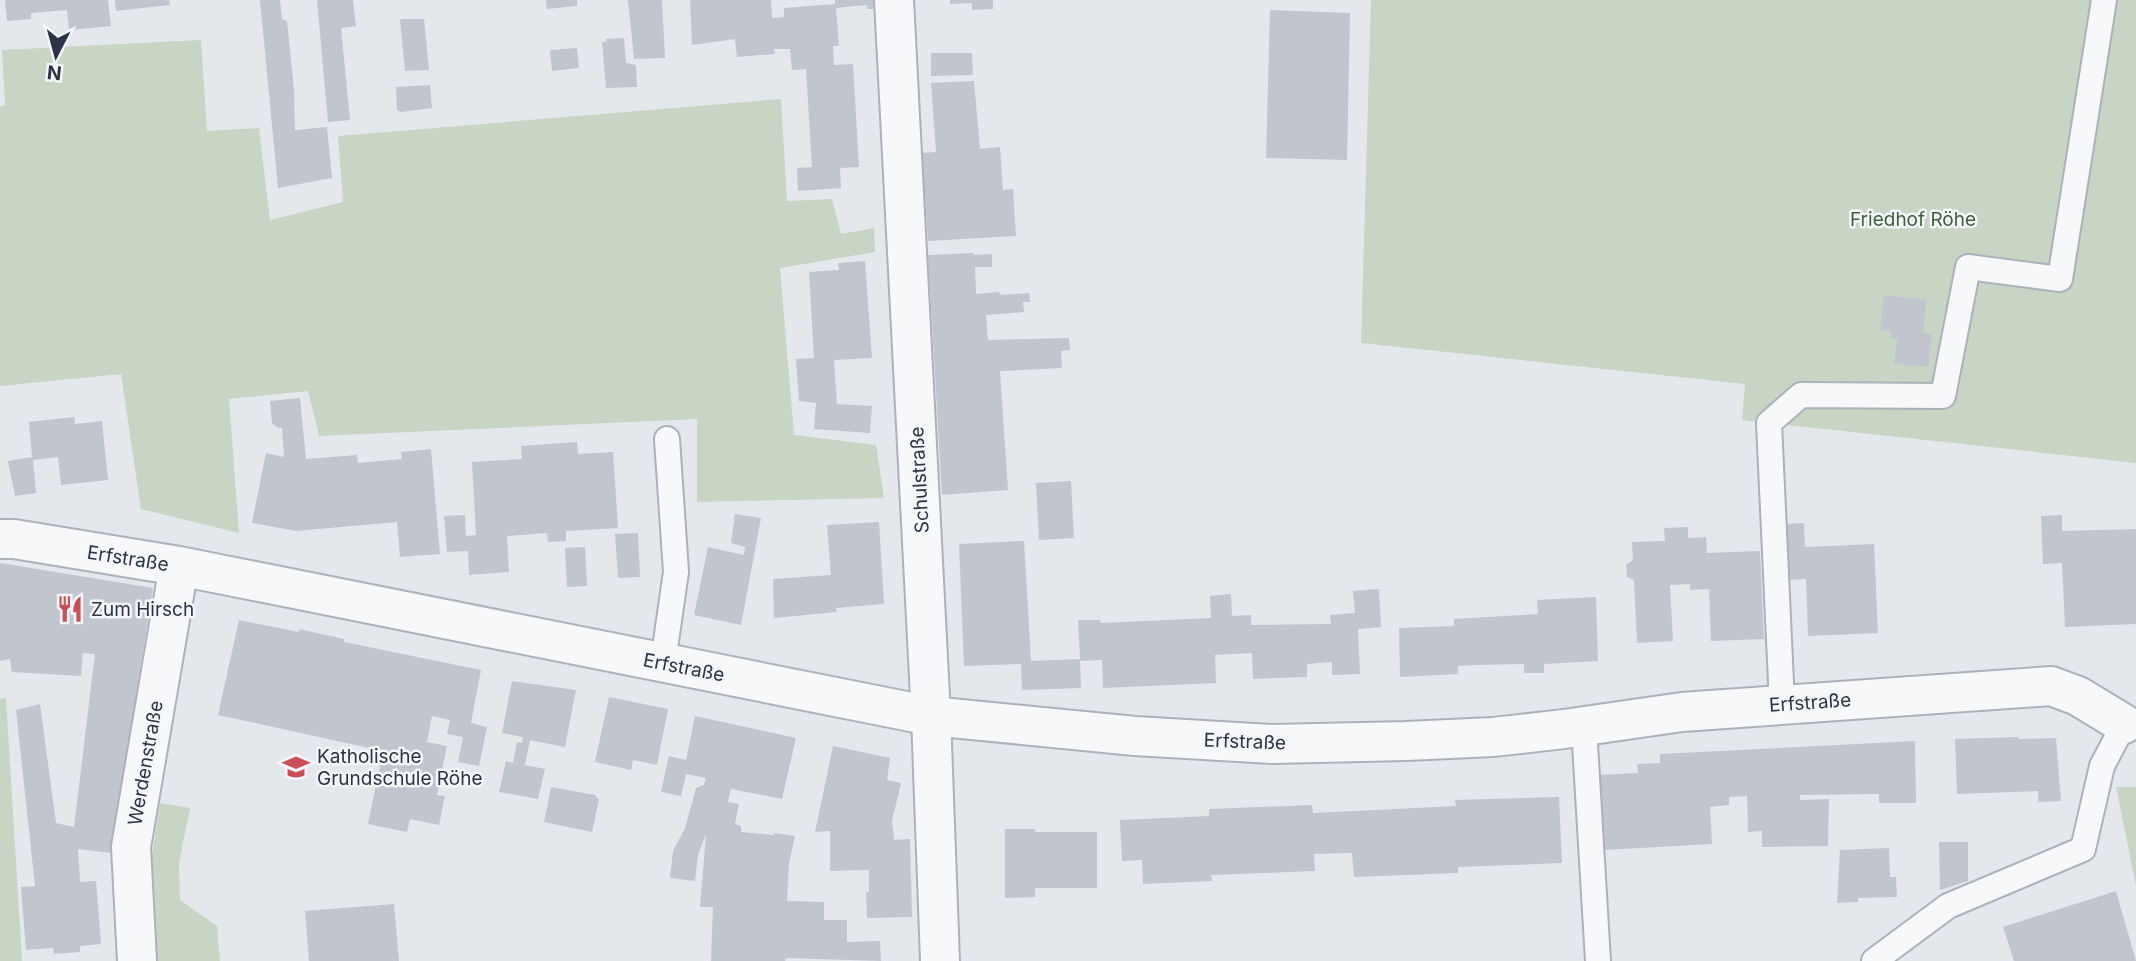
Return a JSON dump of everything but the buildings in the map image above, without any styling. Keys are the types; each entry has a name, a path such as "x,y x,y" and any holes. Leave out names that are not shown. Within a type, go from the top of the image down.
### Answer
{"street":[{"name":"Schulstraße","path":"894,0 931,716 940,961"},
{"name":"Erfstraße","path":"0,539 180,566 931,716 1135,736 1272,744 1493,737 1682,712 2051,686 2078,696 2130,734"},
{"name":"Werdenstraße","path":"137,961 131,847 180,566"}],"lane":[{"path":"1782,704 1769,423 1801,395 1943,396 1968,267 2060,279 2104,0"},
{"path":"663,662 676,572 667,439"},
{"path":"1584,727 1598,961"},
{"name":"Erfstraße","path":"1874,961 1948,906 2084,849 2102,766 2130,734"}],"green space":[{"name":"Friedhof Röhe","path":"1371,0 2136,0 2136,463 1742,420 1745,384 1361,343"},
{"path":"201,40 207,131 259,128 270,220 343,202 338,136 781,99 787,201 832,199 841,234 874,228 875,252 780,268 794,435 876,445 884,498 697,502 697,419 319,436 308,391 229,399 239,533 141,509 121,374 0,386 0,107 5,105 2,50"},
{"path":"6,698 22,961 0,961 0,699"},
{"path":"2116,787 2136,787 2136,885 2135,881"},
{"path":"160,803 190,808 179,862 180,900 217,926 220,961 156,961 151,862"}],"place":[{"name":"Zum Hirsch","path":"70,609"},
{"name":"Katholische Grundschule Röhe","path":"296,767"}]}
